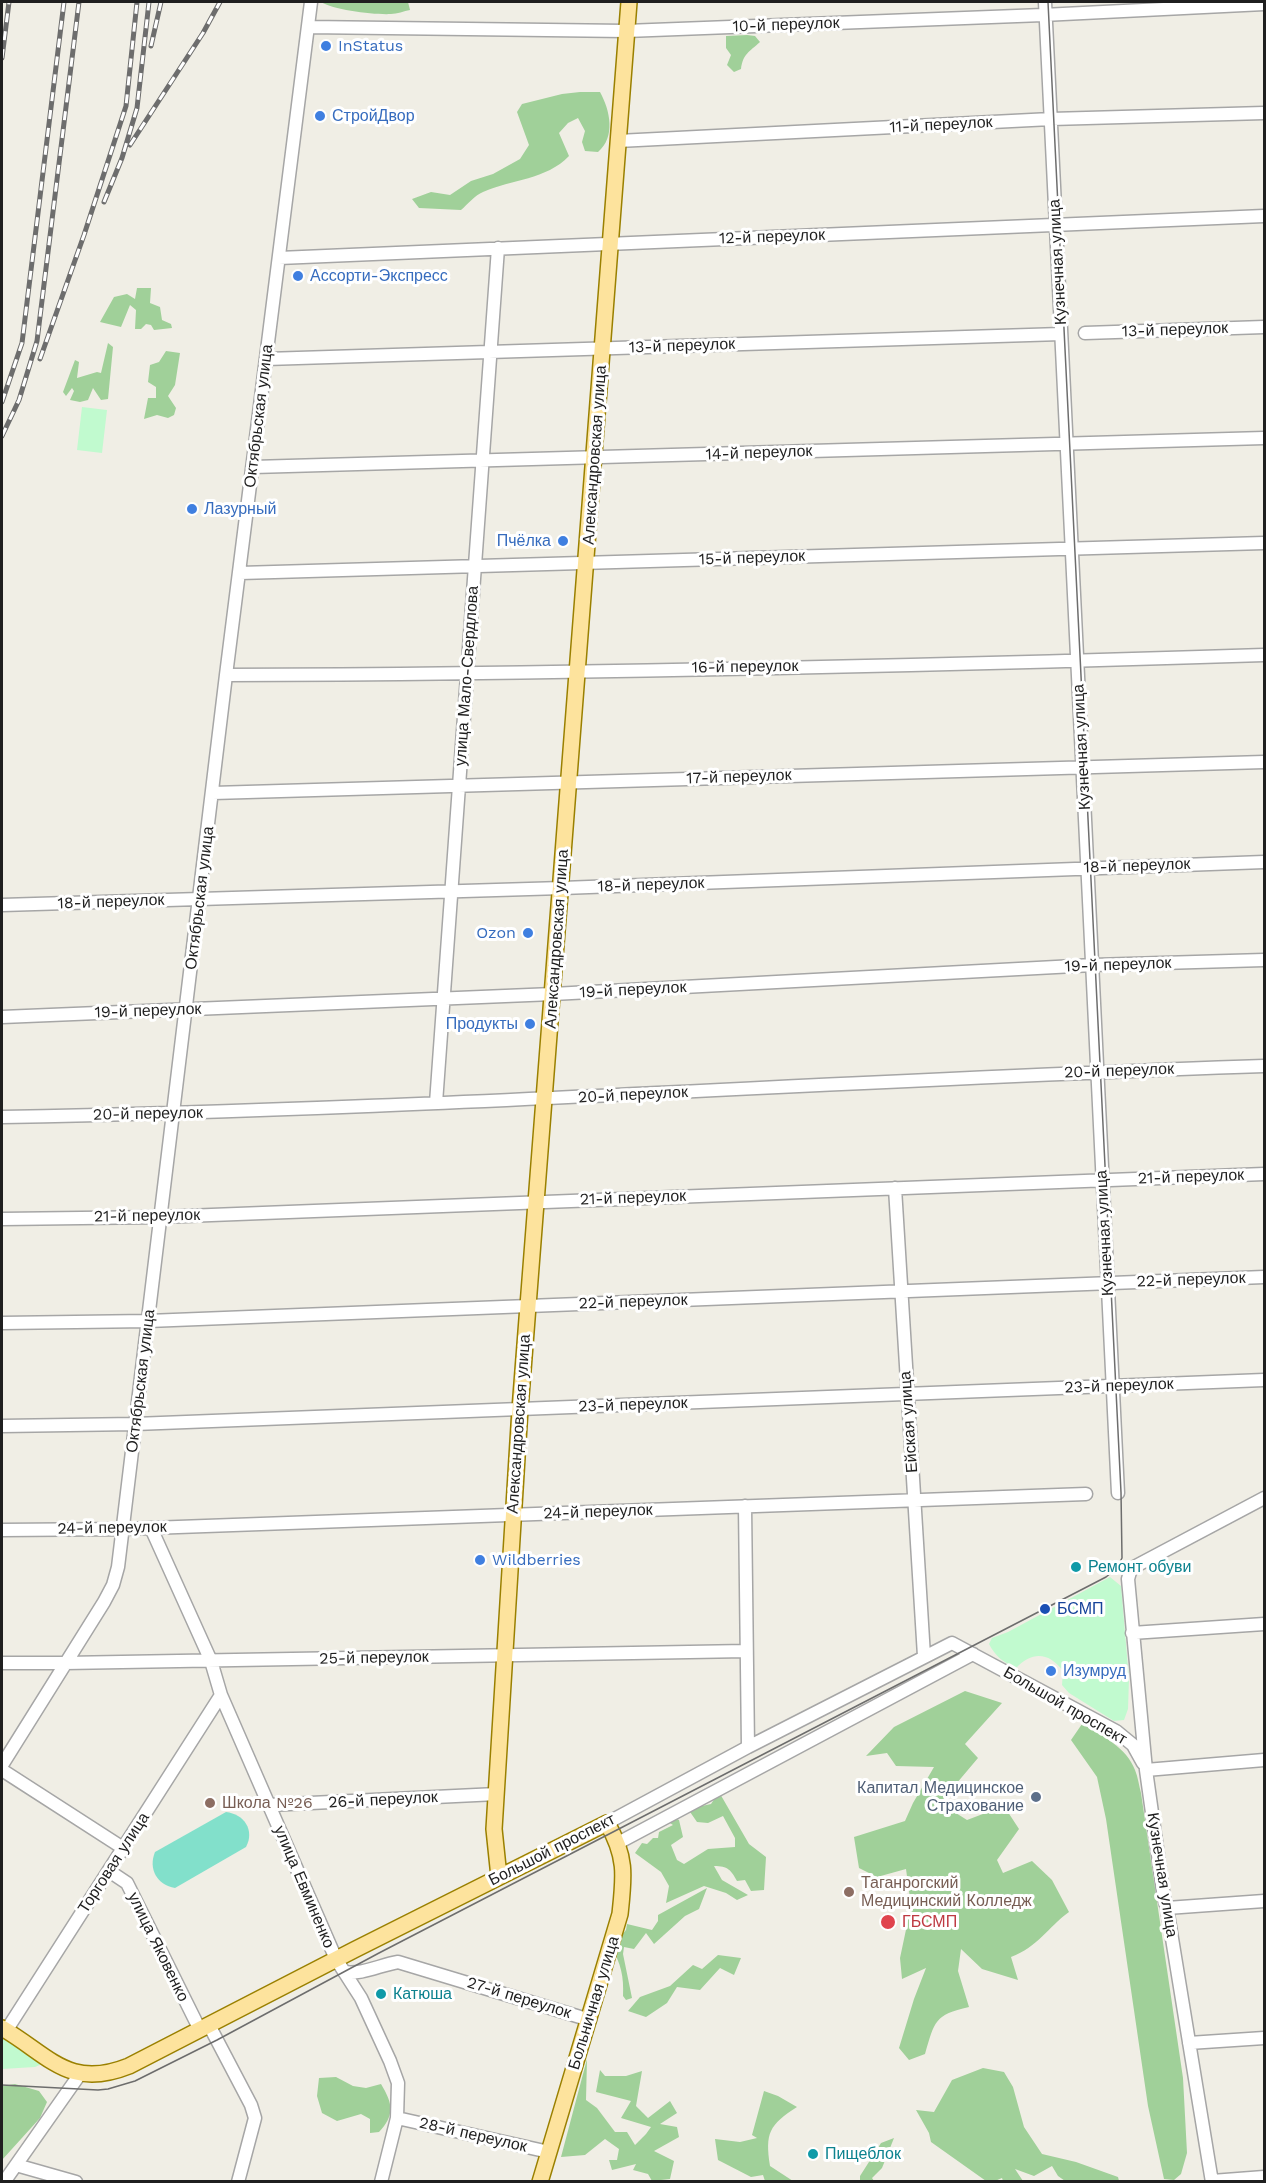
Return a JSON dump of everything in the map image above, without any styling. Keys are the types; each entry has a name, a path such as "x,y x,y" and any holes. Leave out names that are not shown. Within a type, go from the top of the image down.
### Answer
{"main road":[{"name":"Александровская улица","path":"499,1877 494,1829 520,1409 562,888 628,2"},
{"name":"Больничная улица","path":"540,2181 620,1914 624,1871 618,1843 607,1823"},
{"name":"Большой проспект","path":"80,2074 91,2076 113,2073 204,2027 340,1966 499,1877 607,1823"},
{"path":"4,2030 69,2071 80,2074"}],"street":[{"name":"Октябрьская улица","path":"2,1764 94,1618 113,1585 118,1567 226,675 311,2"},
{"name":"Кузнечная улица","path":"1045,2 1118,1493"},
{"name":"10-й переулок","path":"308,27 626,31 1264,4"},
{"name":"11-й переулок","path":"618,141 1051,119 1264,113"},
{"name":"12-й переулок","path":"279,258 1264,216"},
{"name":"улица Мало-Свердлова","path":"436,1103 498,248"},
{"name":"13-й переулок","path":"1085,333 1264,327"},
{"name":"13-й переулок","path":"266,359 1062,334"},
{"name":"14-й переулок","path":"253,467 1264,438"},
{"name":"15-й переулок","path":"240,573 1264,543"},
{"name":"16-й переулок","path":"226,675 467,674 1264,655"},
{"name":"17-й переулок","path":"213,793 1264,762"},
{"name":"18-й переулок","path":"2,905 452,892 1264,862"},
{"name":"19-й переулок","path":"2,1017 553,994 1093,965 1264,960"},
{"name":"20-й переулок","path":"2,1117 173,1114 545,1099 1264,1066"},
{"name":"21-й переулок","path":"2,1219 160,1217 1264,1174"},
{"name":"Ейская улица","path":"895,1188 924,1656"},
{"name":"22-й переулок","path":"2,1323 148,1321 1264,1277"},
{"name":"23-й переулок","path":"2,1426 135,1424 1264,1380"},
{"name":"24-й переулок","path":"2,1530 123,1529 1086,1494"},
{"name":"Кузнечная улица","path":"1212,2181 1164,1898 1146,1770 1128,1579 1134,1567 1264,1497"},
{"path":"745,1506 748,1747"},
{"name":"улица Евминенко","path":"151,1528 211,1661 221,1695 340,1966 361,1998 398,2083 397,2118 381,2181"},
{"path":"1132,1633 1264,1624"},
{"name":"Большой проспект","path":"607,1823 748,1747 952,1643 1116,1731 1133,1745 1146,1770"},
{"name":"25-й переулок","path":"2,1663 746,1651"},
{"name":"Большой проспект","path":"618,1843 973,1654"},
{"name":"Торговая улица","path":"4,2030 221,1695"},
{"path":"1116,1731 1125,1732 1133,1729 1142,1714"},
{"path":"1146,1770 1264,1760"},
{"path":"2,1770 123,1848"},
{"name":"26-й переулок","path":"269,1805 496,1794"},
{"name":"улица Яковенко","path":"109,1871 127,1883 204,2027 251,2105 255,2118 238,2181"},
{"path":"1167,1908 1264,1901"},
{"name":"27-й переулок","path":"340,1966 355,1974 398,1962 590,2020"},
{"path":"1189,2043 1264,2038"},
{"path":"4,2181 80,2074"},
{"name":"28-й переулок","path":"397,2118 549,2152"},
{"path":"16,2165 76,2181"},
{"path":"1212,2181 1264,2178"}],"green space":[{"path":"321,2 408,2 410,10 393,14 375,14 344,10"},
{"path":"726,36 755,36 760,42 745,57 741,69 734,72 727,65 731,55 726,48"},
{"path":"580,92 600,92 609,115 607,139 598,152 585,151 582,142 585,131 578,118 568,123 559,133 569,156 550,170 483,192 474,197 461,210 419,208 412,199 431,192 450,195 471,181 493,174 520,159 529,145 517,112 522,104"},
{"path":"137,288 151,288 150,303 160,307 162,320 171,324 172,328 154,330 151,325 146,324 141,329 135,329 136,310 130,305 121,327 100,322 114,297 127,294 135,299"},
{"path":"108,343 113,347 108,399 101,400 93,388 88,400 80,402 70,400 74,391 72,388 66,396 63,392 75,360 79,362 77,378 101,373"},
{"path":"166,351 180,353 175,385 168,396 176,408 174,415 168,418 157,415 144,419 148,398 156,398 156,387 148,382 150,365 159,362"},
{"path":"82,407 107,410 102,453 77,450"},
{"path":"1110,1577 1121,1586 1129,1679 1128,1709 1124,1720 1114,1721 1069,1693 1062,1685 1063,1671 1052,1660 1034,1656 1016,1668 1000,1659 989,1644 992,1638 1008,1632"},
{"path":"965,1691 1002,1703 965,1744 978,1758 940,1803 967,1820 1004,1806 1019,1829 997,1860 1003,1873 1032,1861 1052,1880 1069,1912 1035,1943 1011,1957 1018,1980 982,1969 961,1949 958,1971 969,2007 942,2017 934,2027 925,2054 909,2060 899,2048 926,1968 902,1979 900,1958 911,1906 906,1869 877,1877 859,1868 854,1837 905,1821 934,1767 896,1766 887,1753 866,1756 894,1727"},
{"path":"1082,1724 1113,1743 1126,1755 1135,1770 1141,1793 1183,2078 1187,2153 1181,2174 1174,2180 1164,2179 1148,2106 1106,1819 1097,1777 1071,1740"},
{"path":"719,1792 749,1844 766,1857 764,1890 751,1891 745,1880 737,1881 728,1869 714,1866 722,1880 748,1895 737,1900 726,1893 704,1886 666,1903 669,1886 661,1872 635,1853 642,1843 647,1844 653,1838 658,1838 659,1832 673,1825 667,1821 675,1818 679,1820 683,1837 671,1845 677,1860 684,1864 708,1849 735,1847 735,1838 723,1816 708,1823 697,1822 688,1809 711,1804"},
{"path":"707,1888 699,1909 685,1916 654,1944 646,1933 634,1949 624,1947 623,1954 632,1998 626,2000 623,1996 621,1970 611,1947 626,1930 627,1924 652,1930 658,1921 658,1915"},
{"path":"718,1955 741,1958 734,1975 720,1968 700,1990 677,1987 667,2003 646,2017 628,2011 640,1997 670,1986 693,1965 702,1969"},
{"path":"2,2034 44,2063 35,2067 2,2069"},
{"path":"587,2059 586,2100 597,2108 615,2132 627,2132 635,2145 651,2127 621,2118 631,2101 596,2092 600,2070 605,2076 626,2076 642,2071 636,2106 648,2118 670,2101 677,2113 660,2124 677,2127 679,2137 654,2151 674,2161 670,2179 652,2181 648,2174 633,2170 636,2164 612,2170 609,2160 617,2160 619,2149 605,2139 585,2155 561,2157"},
{"path":"983,2068 1004,2072 1013,2087 1024,2127 1042,2154 1076,2162 1118,2177 1119,2181 1065,2181 1058,2176 1052,2166 1034,2176 1015,2169 1023,2181 1003,2181 1002,2178 986,2181 931,2142 929,2133 916,2110 934,2112 952,2080"},
{"path":"336,2077 353,2086 366,2088 381,2084 390,2103 390,2115 379,2132 370,2133 370,2119 361,2114 337,2121 322,2113 317,2096 319,2078"},
{"path":"15,2084 39,2091 47,2102 40,2118 2,2160 2,2086"},
{"path":"764,2091 797,2107 775,2125 768,2145 770,2166 793,2181 765,2181 763,2175 751,2177 718,2160 715,2139 740,2142 757,2138 752,2135"},
{"path":"894,2138 882,2168 872,2178 874,2181 860,2181 860,2176 881,2143"}],"shaded area":[{"path":"226,1812 243,1819 246,1824 249,1835 246,1847 175,1888 163,1884 154,1870 155,1852"}],"tram line":[{"path":"2,2085 98,2090 135,2081 1106,1577 1116,1569 1122,1558 1121,1492 1048,2"}],"railway":[{"path":"2,58 9,2"},
{"path":"2,402 22,343 64,2"},
{"path":"2,436 19,400 37,341 79,2"},
{"path":"40,359 126,106 137,2"},
{"path":"104,202 122,158 137,108 149,2"},
{"path":"151,46 161,2"},
{"path":"130,145 203,33 220,2"}],"place":[{"name":"InStatus","path":"326,46"},
{"name":"СтройДвор","path":"320,116"},
{"name":"Ассорти-Экспресс","path":"298,276"},
{"name":"Лазурный","path":"192,509"},
{"name":"Пчёлка","path":"563,541"},
{"name":"Ozon","path":"528,933"},
{"name":"Продукты","path":"530,1024"},
{"name":"Wildberries","path":"480,1560"},
{"name":"Ремонт обуви","path":"1076,1567"},
{"name":"БСМП","path":"1045,1609"},
{"name":"Изумруд","path":"1051,1671"},
{"name":"Капитал Медицинское Страхование","path":"1036,1797"},
{"name":"Школа №26","path":"210,1803"},
{"name":"Таганрогский Медицинский Колледж","path":"849,1892"},
{"name":"ГБСМП","path":"888,1922"},
{"name":"Катюша","path":"381,1994"},
{"name":"Пищеблок","path":"813,2154"}]}
